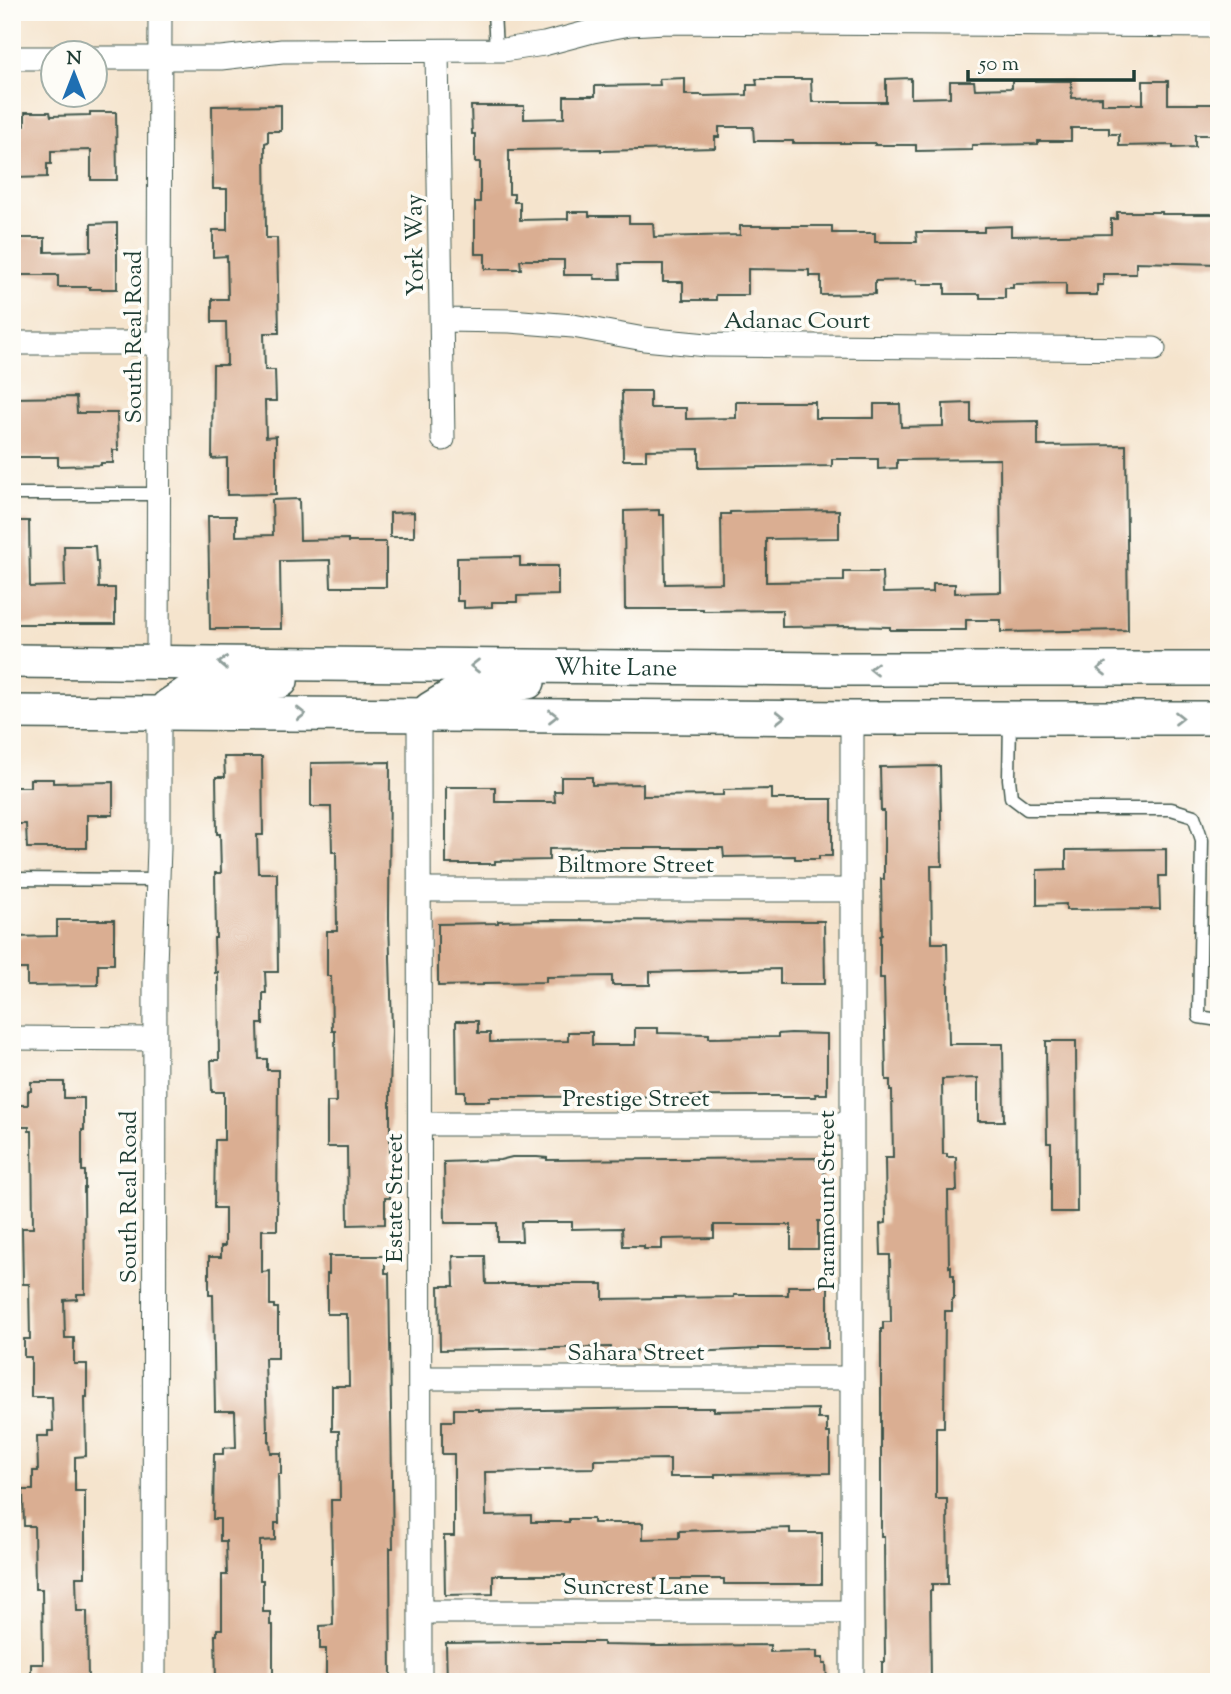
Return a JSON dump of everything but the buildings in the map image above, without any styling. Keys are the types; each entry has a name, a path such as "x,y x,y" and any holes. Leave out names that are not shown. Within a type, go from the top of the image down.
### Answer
{"main road":[{"name":"White Lane","path":"12,661 398,666 1219,669"},
{"path":"12,703 123,690 158,662"},
{"path":"159,713 187,693 398,666"},
{"path":"419,715 453,695 610,667"},
{"path":"932,718 1112,698 1157,669"},
{"name":"White Lane","path":"12,712 1219,719"}],"street":[{"name":"South Real Road","path":"158,662 160,12"},
{"path":"108,58 221,58 282,51 496,50 544,44 665,17 941,18 1218,26 1218,12"},
{"name":"York Way","path":"437,51 443,439"},
{"path":"12,58 38,58"},
{"name":"Adanac Court","path":"442,320 561,325 644,339 707,345 1154,349"},
{"path":"12,343 160,343"},
{"name":"South Real Road","path":"154,1682 154,1039 159,713"},
{"name":"Estate Street","path":"419,715 420,1682"},
{"name":"Paramount Street","path":"852,718 852,1682"},
{"name":"Biltmore Street","path":"420,890 852,890"},
{"path":"12,1038 154,1039"},
{"name":"Prestige Street","path":"420,1124 852,1124"},
{"name":"Sahara Street","path":"420,1378 852,1378"},
{"name":"Suncrest Lane","path":"420,1612 852,1612"}],"lane":[{"path":"494,12 496,50"},
{"path":"12,494 159,494"},
{"path":"1010,718 1009,779 1012,797 1027,808 1171,809 1194,816 1202,840 1199,1017 1219,1020"},
{"path":"12,879 158,880"}]}
